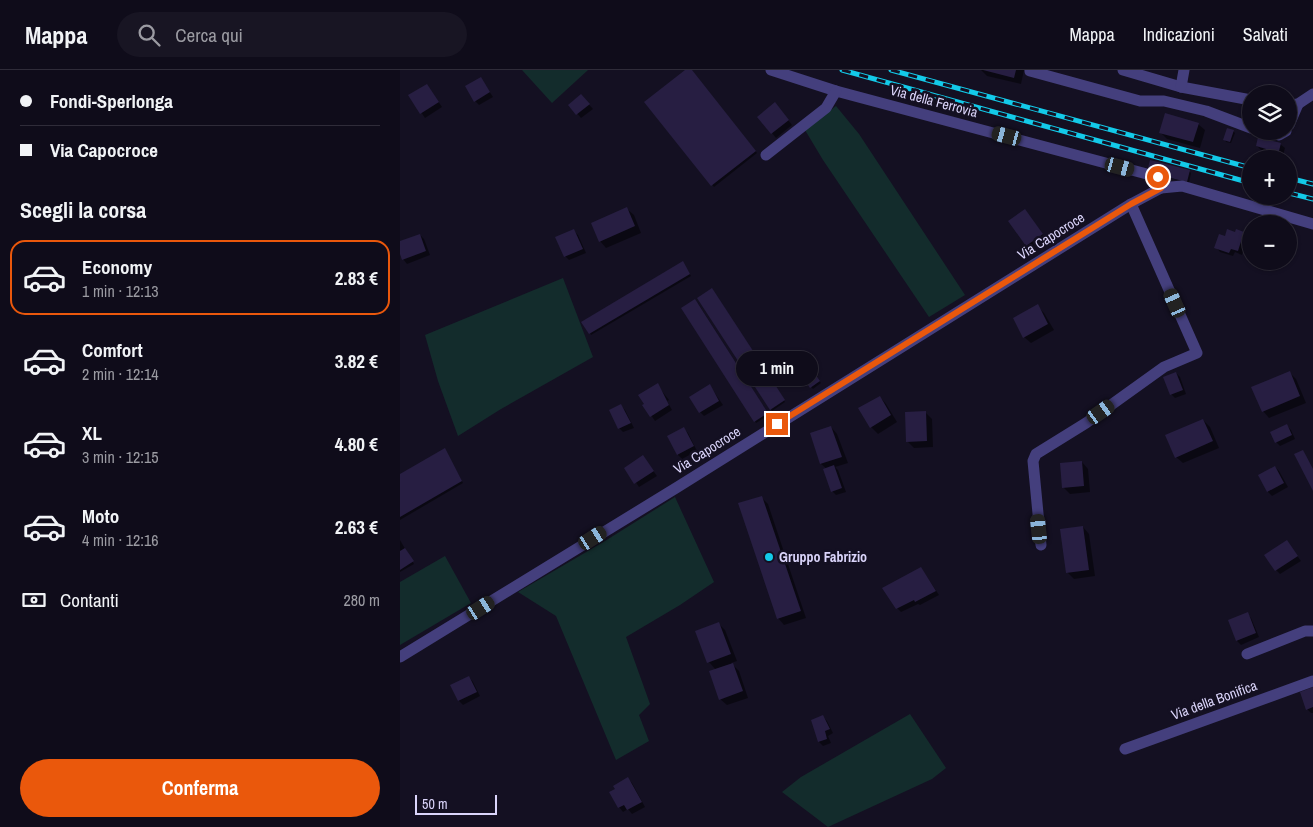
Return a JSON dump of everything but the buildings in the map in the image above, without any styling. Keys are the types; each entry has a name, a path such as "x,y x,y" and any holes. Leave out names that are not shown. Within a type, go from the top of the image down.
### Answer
{"street":[{"name":"Via della Ferrovia","path":"771,70 836,91 1158,177 1161,188"},
{"path":"1030,70 1030,72 1140,101 1160,100 1216,115 1242,125"},
{"path":"1123,70 1181,87 1242,98"},
{"path":"1181,87 1184,70"},
{"path":"1160,100 1164,81"},
{"path":"766,156 826,108 836,91"},
{"path":"1297,102 1313,94"},
{"path":"1216,115 1221,95"},
{"path":"1161,188 1182,186 1313,224"},
{"name":"Via Capocroce","path":"400,657 676,488 1131,204 1161,188"},
{"path":"1041,545 1033,461 1036,454 1086,423 1164,367 1197,353 1131,204"},
{"path":"1247,654 1305,631 1313,631"},
{"name":"Via della Bonifica","path":"1124,749 1313,681"}],"green space":[{"path":"522,70 588,70 552,103"},
{"path":"836,106 859,134 965,295 929,317 823,160 805,130"},
{"path":"563,278 593,357 501,409 458,436 438,381 425,335"},
{"path":"675,497 714,582 626,637 650,704 639,715 649,741 616,760 556,616 518,592"},
{"path":"445,556 471,603 400,645 400,582"},
{"path":"910,714 946,768 932,779 828,827 782,792 801,777"}],"railway":[{"path":"842,70 1242,181"},
{"path":"891,70 1242,166"},
{"path":"1297,180 1313,184"},
{"path":"1297,195 1313,199"}],"place":[{"name":"Gruppo Fabrizio","path":"769,557"}],"route":[{"path":"777,424 1131,204 1161,188 1158,177"}]}
